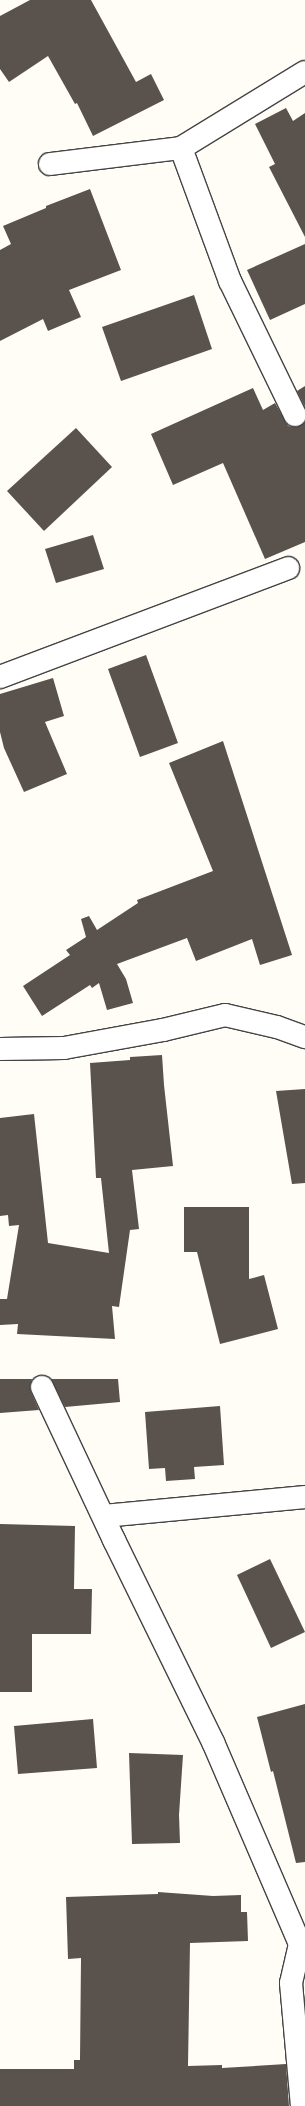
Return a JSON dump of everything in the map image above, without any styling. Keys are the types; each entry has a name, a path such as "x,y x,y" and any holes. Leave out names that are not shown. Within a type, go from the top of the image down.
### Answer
{"street":[{"path":"50,164 181,148 305,72"},
{"path":"181,148 230,281 295,415"},
{"path":"0,677 288,568"},
{"path":"0,1049 64,1048 163,1030 225,1015 277,1027 305,1037"},
{"path":"42,1387 213,1742 300,1944 291,1983 302,2106"},
{"path":"104,1516 305,1497"}],"building":[{"path":"30,0 91,0 136,82 151,74 164,100 93,136 77,103 75,104 48,56 9,82 0,69 0,16"},
{"path":"286,108 293,121 305,113 305,237 269,167 275,164 255,124"},
{"path":"90,189 121,270 69,290 81,317 48,331 43,319 0,341 0,250 11,244 3,226 46,208 46,206"},
{"path":"305,244 305,304 270,320 247,270"},
{"path":"194,295 212,349 121,381 102,327"},
{"path":"305,386 305,407 297,391"},
{"path":"253,388 263,410 275,403 288,426 294,427 305,422 305,542 265,559 223,463 173,485 151,434"},
{"path":"76,428 112,467 44,531 7,491"},
{"path":"93,535 104,569 56,583 45,549"},
{"path":"146,655 178,743 140,757 108,669"},
{"path":"53,678 64,716 45,722 67,774 24,792 4,748 0,732 0,694"},
{"path":"223,741 292,955 260,965 252,939 196,961 187,938 117,964 126,979 133,1003 107,1010 99,983 92,988 90,985 42,1016 23,986 70,955 66,950 86,937 81,919 89,916 97,930 138,903 137,900 213,871 169,763"},
{"path":"162,1055 173,1166 132,1170 139,1229 130,1230 119,1307 112,1306 115,1339 17,1334 18,1324 0,1325 0,1299 7,1299 19,1225 9,1226 8,1215 0,1216 0,1118 34,1114 48,1243 109,1253 101,1178 96,1178 90,1063 130,1060 130,1057"},
{"path":"305,1089 305,1183 292,1184 276,1091"},
{"path":"184,1207 249,1207 249,1279 264,1275 278,1329 220,1344 197,1252 184,1252"},
{"path":"0,1379 32,1379 30,1386 31,1392 39,1410 0,1413"},
{"path":"51,1379 118,1379 120,1402 65,1407"},
{"path":"220,1406 224,1465 194,1467 195,1479 166,1481 165,1468 149,1469 145,1412"},
{"path":"0,1524 75,1526 74,1589 92,1589 91,1634 32,1634 32,1692 0,1692"},
{"path":"270,1559 305,1632 271,1648 237,1575"},
{"path":"305,1704 305,1862 296,1863 273,1771 271,1772 257,1717"},
{"path":"93,1719 97,1768 18,1774 14,1726"},
{"path":"129,1753 183,1755 179,1815 180,1843 132,1844"},
{"path":"158,1892 213,1896 241,1895 241,1912 247,1912 248,1941 190,1943 188,2066 222,2065 222,2068 286,2064 289,2106 0,2106 0,2069 74,2069 74,2060 80,2060 81,1958 68,1959 66,1897 158,1894"}]}
